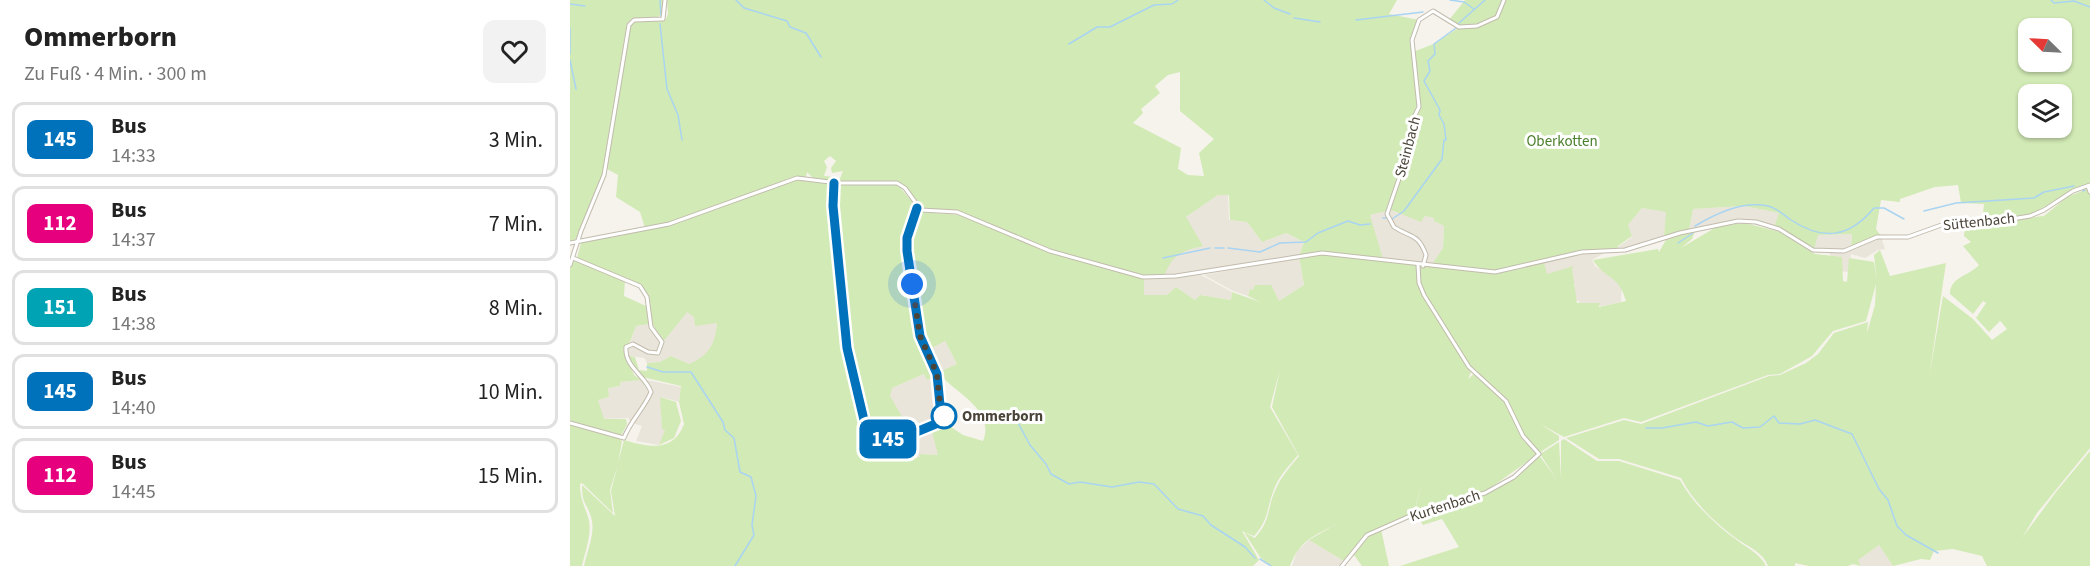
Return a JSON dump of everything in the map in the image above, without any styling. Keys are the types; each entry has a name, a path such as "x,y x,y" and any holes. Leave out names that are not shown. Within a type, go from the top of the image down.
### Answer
{"street":[{"path":"570,265 604,175 629,25 634,20 662,20 666,14 665,0"},
{"name":"Steinbach","path":"1424,266 1426,255 1419,241 1412,234 1394,227 1388,214 1419,107 1412,44 1418,22 1430,12 1450,20 1459,27 1477,26 1497,17 1504,0"},
{"path":"570,243 669,224 794,178 834,183 897,183 905,189 917,208 927,212 957,212 1050,251 1143,277 1170,277 1322,253 1424,266"},
{"path":"834,183 833,206 847,348 868,437 897,440 938,423 944,416 940,405 937,374 920,336 907,251 907,238 917,208"},
{"name":"Süttenbach","path":"1424,266 1495,272 1585,252 1617,251 1730,222 1762,224 1785,232 1812,249 1844,251 1877,237 1908,237 1947,223 1982,223 2030,216 2042,212 2073,191 2089,186 2090,192"},
{"path":"570,423 624,438 629,425 636,419 651,392 647,384 635,374 625,351 626,347 633,344 648,352 658,353 662,342 651,327 647,297 640,286 573,258"},
{"name":"Kurtenbach","path":"1342,566 1367,535 1426,509 1485,493 1514,477 1539,454 1523,436 1506,401 1469,367 1424,295 1419,283 1418,265"}],"shaded area":[{"path":"1218,195 1228,195 1229,220 1247,222 1262,242 1286,233 1304,242 1299,256 1304,285 1279,301 1250,289 1248,296 1233,291 1204,275 1293,259 1164,277 1168,264 1177,252 1186,217"},
{"path":"1744,206 1779,213 1774,227 1741,219 1689,230 1693,209"},
{"path":"1642,208 1667,212 1664,237 1617,251 1618,247 1632,237 1628,225"},
{"path":"1391,210 1421,221 1425,216 1434,218 1434,221 1444,226 1443,248 1431,266 1383,259 1369,215"},
{"path":"1852,234 1851,249 1881,237 1885,249 1878,250 1865,258 1851,254 1849,272 1839,271 1828,251 1814,249 1817,235"},
{"path":"1588,252 1606,252 1592,260 1595,266 1622,284 1621,302 1602,306 1581,304 1573,296 1575,284 1554,283 1546,273 1543,262"},
{"path":"1201,275 1232,292 1231,300 1200,295 1195,300 1176,287 1167,295 1144,296 1144,279"},
{"path":"687,311 694,317 717,322 715,344 702,359 688,364 671,356 660,362 647,363 644,358 629,356 628,346 633,343 630,343 636,326 649,324 661,343"},
{"path":"945,341 957,364 937,374 926,351"},
{"path":"924,374 938,375 940,404 945,415 943,422 931,428 939,455 920,454 920,457 892,461 885,439 911,434 889,396 892,388"},
{"path":"642,379 681,387 679,402 661,397 662,429 666,429 659,445 636,441 642,426 632,423 652,391"},
{"path":"641,380 650,394 634,418 630,421 628,418 603,419 598,400 609,397 607,388 620,386 620,382"},
{"path":"1309,540 1344,561 1341,566 1292,566 1297,551"},
{"path":"1879,545 1893,566 1861,566 1857,560"}],"green space":[{"path":"570,0 663,0 663,13 655,19 633,18 627,23 601,180 576,239 570,241"},
{"name":"Oberkotten","path":"667,0 1397,0 1389,14 1419,20 1413,42 1413,52 1436,43 1458,28 1449,20 1465,0 2090,0 2090,185 2072,190 2029,216 1982,222 1984,204 1961,203 1958,185 1935,187 1900,199 1900,202 1881,200 1876,229 1881,236 1851,248 1852,234 1818,235 1814,249 1774,227 1779,213 1744,206 1693,209 1689,230 1664,237 1666,212 1642,208 1628,225 1632,236 1618,246 1617,251 1588,251 1499,271 1455,269 1496,274 1544,263 1547,274 1574,266 1572,269 1577,303 1600,303 1599,307 1626,301 1615,281 1593,260 1658,249 1659,252 1667,238 1695,231 1692,239 1681,248 1718,226 1745,223 1780,232 1815,254 1842,257 1843,281 1847,282 1849,258 1874,262 1877,281 1874,255 1880,250 1890,276 1946,263 1929,378 1943,296 1973,319 1992,340 2007,329 1997,317 2000,321 1989,332 1976,318 1986,303 1983,301 1973,314 1950,294 1957,280 1979,265 1963,246 1971,242 1964,236 1965,225 2044,216 2067,197 2087,189 2090,193 2090,448 2037,513 2022,538 2090,451 2090,566 1987,566 1982,556 1953,549 1934,551 1930,560 1921,559 1893,566 1879,545 1858,560 1861,566 1853,564 1809,566 1795,563 1795,566 1768,566 1760,554 1731,535 1706,512 1692,496 1681,478 1619,459 1599,459 1566,438 1624,420 1641,424 1769,376 1780,375 1806,363 1818,354 1834,333 1868,322 1867,333 1875,305 1876,284 1866,321 1833,331 1812,356 1780,374 1768,375 1641,422 1624,418 1564,437 1540,424 1559,436 1559,440 1539,453 1525,436 1508,402 1477,374 1461,355 1471,372 1468,379 1474,374 1505,401 1522,439 1538,454 1486,491 1415,511 1423,477 1414,513 1366,535 1344,561 1309,540 1338,523 1315,535 1304,544 1298,550 1290,566 1270,566 1260,557 1244,532 1255,538 1266,520 1277,486 1299,456 1272,407 1280,369 1270,407 1298,455 1277,482 1265,520 1259,530 1254,536 1242,531 1259,560 1253,566 584,566 592,523 582,485 615,516 611,491 618,464 610,490 613,513 582,483 580,484 581,497 588,517 589,536 582,566 570,566 570,425 620,439 622,441 618,463 624,440 651,446 667,444 673,440 684,424 679,402 681,386 638,376 629,356 635,357 639,370 647,371 647,363 660,362 671,356 689,364 707,353 715,337 717,323 695,326 694,317 687,312 663,342 652,323 650,302 642,286 577,258 581,243 675,224 795,180 831,184 834,249 838,253 843,321 849,362 864,415 845,320 841,255 834,206 835,185 897,185 883,181 839,181 843,171 832,173 831,168 836,161 830,156 824,161 827,167 824,176 834,177 833,181 814,179 807,172 806,177 793,177 685,218 645,228 640,212 616,197 618,175 607,169 630,27 634,21 665,21 668,14","holes":["1180,72 1180,111 1214,139 1199,153 1204,176 1188,175 1178,169 1181,148 1133,123 1143,113 1141,109 1160,93 1155,86 1168,75","899,186 908,194 915,205","1218,195 1229,195 1230,220 1247,222 1262,242 1286,233 1304,242 1299,256 1304,285 1279,301 1271,285 1255,285 1253,290 1250,289 1248,296 1260,302 1232,292 1231,300 1200,295 1195,300 1176,287 1167,295 1144,295 1144,279 1050,252 960,215 921,212 935,209 951,211 986,222 1052,251 1136,274 1164,277 1174,258 1203,246 1186,217","1391,210 1421,222 1425,216 1434,218 1434,221 1444,226 1443,248 1431,266 1357,259 1350,255 1383,259 1370,215","945,341 957,364 937,373 926,351","924,374 927,380 937,375 943,378 966,397 980,413 984,421 983,441 963,435 943,422 931,428 938,455 919,454 920,457 892,461 885,440 897,440 912,434 890,396 892,388"]},
{"path":"574,261 625,280 624,296 648,307 649,324 636,326 630,342 623,349 634,375 641,380 620,382 620,386 608,388 609,397 598,400 604,419 626,419 627,424 621,436 592,430 570,422 570,268"},
{"path":"660,397 676,402 681,421 674,438 659,445 665,430 662,429"},
{"path":"1564,439 1597,461 1619,461 1680,480 1691,497 1713,521 1757,555 1766,566 1400,566 1459,547 1442,519 1423,525 1416,514 1482,495 1509,480 1539,455 1557,480 1540,454 1559,442 1561,479 1561,441"},
{"path":"1381,529 1389,566 1362,566 1354,555 1346,562 1368,536"}],"waterway":[{"path":"660,0 661,16"},
{"path":"736,0 744,8 787,21 790,27 806,33 821,57"},
{"path":"1069,44 1097,27 1110,27 1154,5 1172,4 1178,0"},
{"path":"1264,0 1274,8 1290,14"},
{"path":"1450,0 1464,2 1474,9"},
{"name":"Steinbach","path":"1459,23 1485,0"},
{"path":"2051,0 2054,3 2074,1 2090,7"},
{"path":"570,4 585,6"},
{"path":"1356,20 1423,12"},
{"path":"1294,18 1320,22"},
{"path":"660,24 667,89 678,115 682,140"},
{"path":"570,28 570,54"},
{"name":"Steinbach","path":"1392,219 1404,211 1442,159 1444,140 1446,140 1444,124 1439,115 1440,110 1424,81 1430,71 1428,61 1435,54 1434,44 1456,28"},
{"path":"570,60 576,89"},
{"path":"1924,211 1956,203 2034,198 2044,192 2074,186"},
{"path":"1695,226 1721,213 1749,205 1771,207 1803,227 1825,233 1845,231 1865,218 1874,208 1884,208 1904,219"},
{"name":"Steinbach","path":"1228,248 1260,252 1280,243 1306,242 1318,233 1348,221 1360,225 1370,224"},
{"path":"1678,243 1693,233"},
{"name":"Steinbach","path":"1163,258 1210,248"},
{"name":"Steinbach","path":"1215,248 1224,248"},
{"path":"647,367 663,372 691,372 723,422 725,430 734,438 740,472 751,477 756,496 752,525 754,535 735,566"},
{"path":"1002,415 1016,419 1030,445 1046,464 1051,474 1069,484 1080,482 1112,487 1139,482 1154,484 1178,509 1203,516 1211,525 1245,547 1255,558"},
{"path":"1646,428 1662,428 1696,422 1708,426 1732,422 1743,428 1760,427 1774,416 1779,423 1800,424 1815,420 1852,434 1879,489 1888,500 1897,526 1906,535 1938,553"},
{"path":"1260,559 1271,566"}],"bus line":[{"name":"145","path":"834,183 833,206 841,262 847,348 868,437 897,440 938,423 944,416 940,405 937,374 920,336 907,251 907,238 917,208"}],"place":[{"name":"Ommerborn","path":"944,416"}],"route":[{"path":"912,284 920,336 937,374 940,405 944,416"}]}
